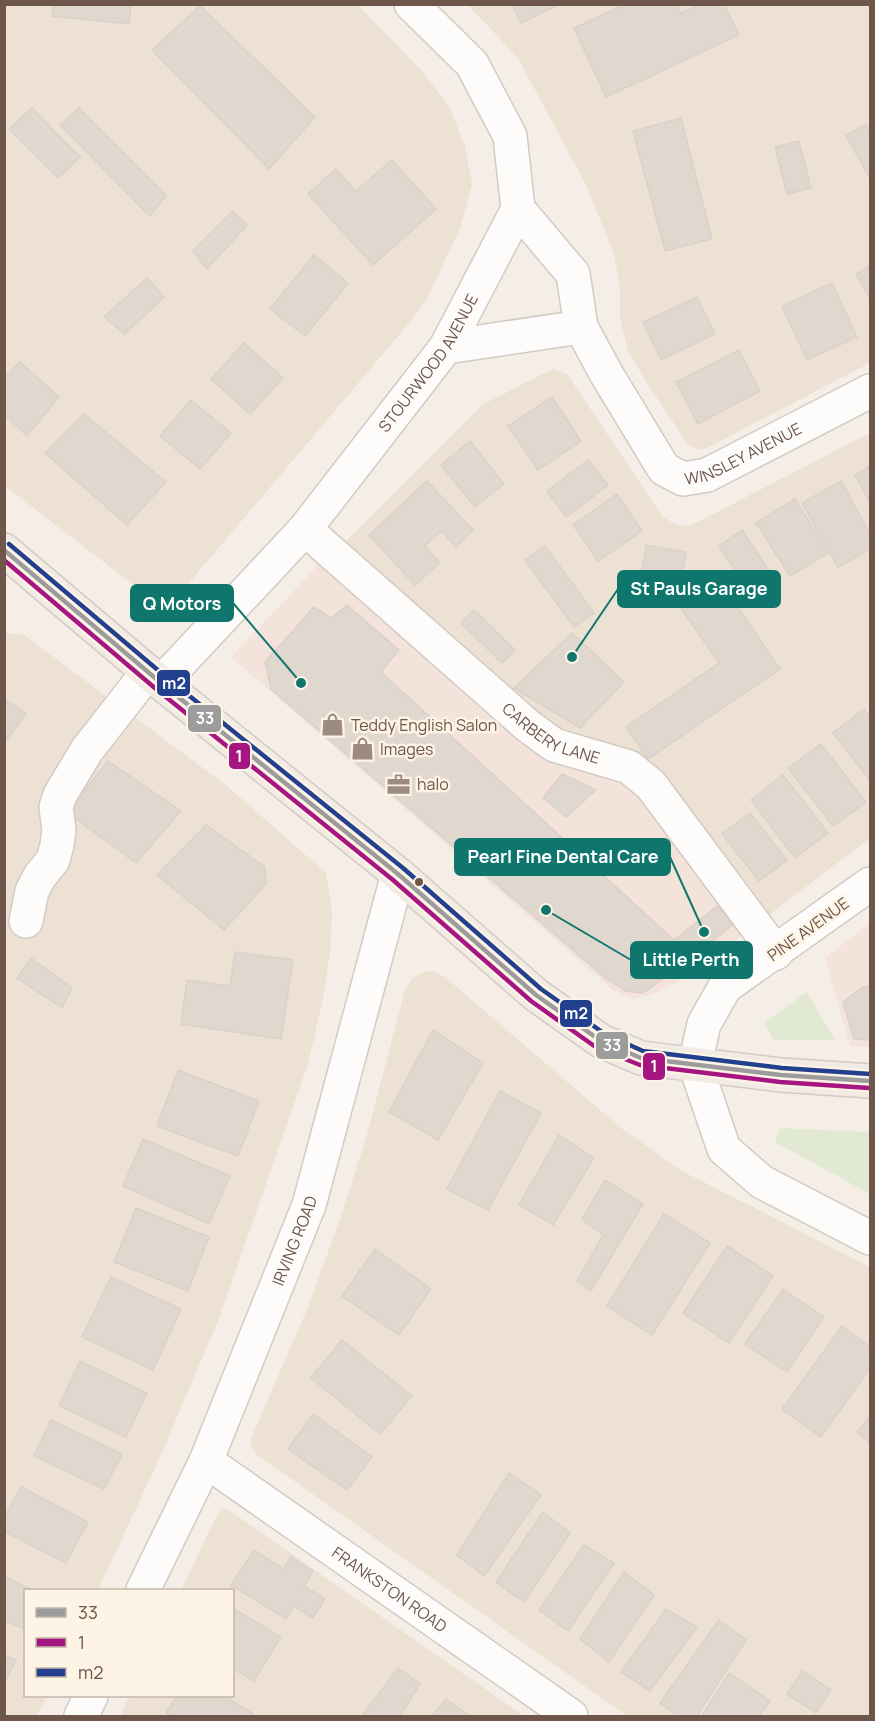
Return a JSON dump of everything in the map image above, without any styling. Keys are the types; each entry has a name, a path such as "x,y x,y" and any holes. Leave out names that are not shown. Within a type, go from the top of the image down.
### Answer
{"main road":[{"path":"4,550 155,677 398,874 536,995 601,1041 641,1058 781,1076 870,1081"}],"street":[{"path":"411,4 472,64 510,136 518,209"},
{"name":"WINSLEY AVENUE","path":"518,209 573,274 581,327 664,469 683,479 707,475 870,391"},
{"name":"STOURWOOD AVENUE","path":"26,921 32,891 53,860 59,830 56,807 60,795 87,750 155,677 305,529 446,347 518,209"},
{"path":"446,347 581,327"},
{"name":"CARBERY LANE","path":"305,529 528,726 554,745 629,767 651,785 776,953"},
{"name":"IRVING ROAD","path":"143,1589 206,1461 309,1205 398,874"},
{"name":"PINE AVENUE","path":"695,1064 704,1024 725,987 776,953 870,884"},
{"path":"695,1064 724,1149 762,1182 870,1238"},
{"name":"FRANKSTON ROAD","path":"206,1461 571,1716"},
{"path":"81,1716 90,1697"}],"shaded area":[{"path":"4,5 358,5 421,70 450,108 465,146 472,184 460,228 427,299 166,610 5,486"},
{"path":"468,5 870,5 870,363 707,448 696,450 687,443 628,351 620,317 620,288 614,253 585,183 518,58"},
{"path":"553,369 567,374 663,517 679,526 692,525 870,433 870,838 765,918 629,753 568,732 533,716 343,544 482,405"},
{"path":"321,562 656,802 748,931 695,973 651,995 634,999 613,990 231,657"},
{"path":"4,633 24,635 226,785 326,873 332,911 330,953 323,999 308,1064 218,1321 160,1457 98,1589 24,1589 24,1697 46,1697 37,1716 4,1716"},
{"path":"870,923 870,1047 850,1046 825,958"},
{"path":"426,971 436,972 445,977 621,1128 682,1171 870,1267 870,1716 627,1716 256,1454 250,1444 308,1307 340,1219 367,1135 405,990 412,978"},
{"path":"224,1509 230,1511 524,1716 120,1716 130,1697 234,1697 234,1589 181,1589 217,1515"}],"green space":[{"path":"807,992 835,1040 773,1040 765,1022"},
{"path":"780,1128 870,1132 870,1194 775,1142"}],"building":[{"path":"54,4 131,4 129,24 52,16"},
{"path":"512,4 560,4 521,23"},
{"path":"625,4 677,4 681,13 699,4 724,4 739,35 606,97 574,28"},
{"path":"200,6 315,117 269,169 152,50"},
{"path":"32,108 80,157 58,178 9,129"},
{"path":"79,108 166,195 150,216 60,125"},
{"path":"681,118 712,239 665,251 633,131"},
{"path":"866,124 870,132 870,178 846,136"},
{"path":"799,141 811,188 787,194 775,147"},
{"path":"392,160 436,209 373,265 308,194 336,169 356,191"},
{"path":"233,211 247,225 207,269 193,251"},
{"path":"314,255 348,283 305,336 270,309"},
{"path":"870,266 870,299 856,274"},
{"path":"147,278 164,297 125,334 104,317"},
{"path":"832,283 857,337 807,360 782,306"},
{"path":"697,297 715,334 661,360 643,322"},
{"path":"244,343 283,378 250,414 211,379"},
{"path":"739,350 760,391 698,424 676,382"},
{"path":"20,362 59,397 27,436 4,414 4,378"},
{"path":"552,397 581,441 538,470 508,426"},
{"path":"191,400 231,433 200,469 160,436"},
{"path":"84,414 166,482 127,525 45,453"},
{"path":"470,441 504,484 475,507 441,465"},
{"path":"588,460 608,485 566,517 547,491"},
{"path":"870,466 870,502 855,475"},
{"path":"427,481 473,530 456,547 441,531 425,546 440,563 415,585 369,535"},
{"path":"841,481 870,534 870,549 838,567 802,503"},
{"path":"617,494 642,531 598,561 573,525"},
{"path":"795,499 828,553 790,576 756,523"},
{"path":"742,530 773,577 749,592 719,546"},
{"path":"646,545 686,552 681,582 641,576"},
{"path":"545,546 594,613 574,627 525,560"},
{"path":"720,581 780,669 648,759 626,727 719,663 680,607"},
{"path":"347,605 399,650 381,672 674,940 690,959 643,993 626,991 605,978 271,689 265,662 314,607 331,618"},
{"path":"474,610 515,650 502,663 461,623"},
{"path":"572,633 624,682 580,728 514,688"},
{"path":"4,698 26,714 4,743"},
{"path":"864,709 870,717 870,781 833,733"},
{"path":"821,744 866,802 833,826 788,768"},
{"path":"108,761 181,811 136,863 67,812"},
{"path":"562,774 596,790 566,817 543,798"},
{"path":"783,775 828,833 795,858 751,800"},
{"path":"750,813 787,860 759,881 722,834"},
{"path":"206,825 265,867 266,884 224,930 157,875"},
{"path":"717,906 734,924 690,959 674,940"},
{"path":"235,952 293,960 281,1039 181,1024 187,980 230,986"},
{"path":"31,958 72,988 62,1008 17,978"},
{"path":"862,987 870,987 870,1040 854,1039 843,1002"},
{"path":"433,1030 483,1063 438,1140 389,1112"},
{"path":"178,1070 259,1101 238,1156 157,1126"},
{"path":"500,1091 541,1113 488,1210 447,1189"},
{"path":"559,1135 594,1158 553,1225 519,1205"},
{"path":"143,1139 230,1176 209,1224 123,1186"},
{"path":"605,1180 643,1204 591,1291 577,1281 603,1235 582,1219"},
{"path":"136,1208 209,1237 188,1291 114,1262"},
{"path":"664,1214 710,1243 652,1335 607,1306"},
{"path":"727,1246 773,1276 729,1343 683,1313"},
{"path":"375,1249 431,1289 399,1335 342,1296"},
{"path":"111,1277 181,1309 153,1370 82,1337"},
{"path":"783,1289 824,1317 787,1372 745,1344"},
{"path":"842,1326 870,1347 870,1368 821,1437 782,1409"},
{"path":"342,1340 412,1396 380,1434 311,1378"},
{"path":"80,1361 147,1393 126,1437 59,1406"},
{"path":"313,1414 372,1457 347,1490 288,1449"},
{"path":"870,1416 870,1443 857,1432"},
{"path":"51,1420 122,1454 104,1489 34,1456"},
{"path":"509,1473 541,1495 484,1576 457,1555"},
{"path":"21,1487 88,1522 66,1563 4,1531 4,1518"},
{"path":"543,1512 570,1533 524,1602 496,1582"},
{"path":"584,1545 614,1563 568,1631 539,1610"},
{"path":"254,1550 283,1569 291,1557 313,1571 304,1586 325,1599 313,1618 294,1606 286,1619 231,1585"},
{"path":"624,1572 654,1595 609,1662 580,1639"},
{"path":"4,1576 30,1589 24,1589 24,1629 4,1620"},
{"path":"234,1609 281,1637 254,1681 234,1669"},
{"path":"666,1609 697,1627 650,1691 621,1672"},
{"path":"719,1620 746,1640 697,1716 678,1716 660,1703"},
{"path":"4,1655 16,1660 4,1683"},
{"path":"398,1668 420,1684 400,1716 362,1716"},
{"path":"802,1671 831,1690 816,1713 787,1694"},
{"path":"729,1673 770,1701 759,1716 702,1716"},
{"path":"176,1697 226,1697 253,1714 251,1716 171,1716 166,1713"},
{"path":"446,1699 469,1715 432,1716"}],"transit line":[{"name":"m2","path":"9,544 166,677 403,868 541,989 605,1034 643,1051 782,1068 870,1074"},
{"name":"33","path":"4,550 161,683 398,874 536,995 601,1041 641,1058 781,1075 870,1081"},
{"name":"1","path":"4,560 156,689 393,880 531,1001 597,1048 640,1065 780,1082 869,1088"}],"place":[{"name":"St Pauls Garage","path":"572,657"},
{"name":"Q Motors","path":"301,683"},
{"name":"Teddy English Salon","path":"333,725"},
{"name":"Images","path":"362,749"},
{"name":"halo","path":"399,784"},
{"name":"Little Perth","path":"546,910"},
{"name":"Pearl Fine Dental Care","path":"704,932"}]}
